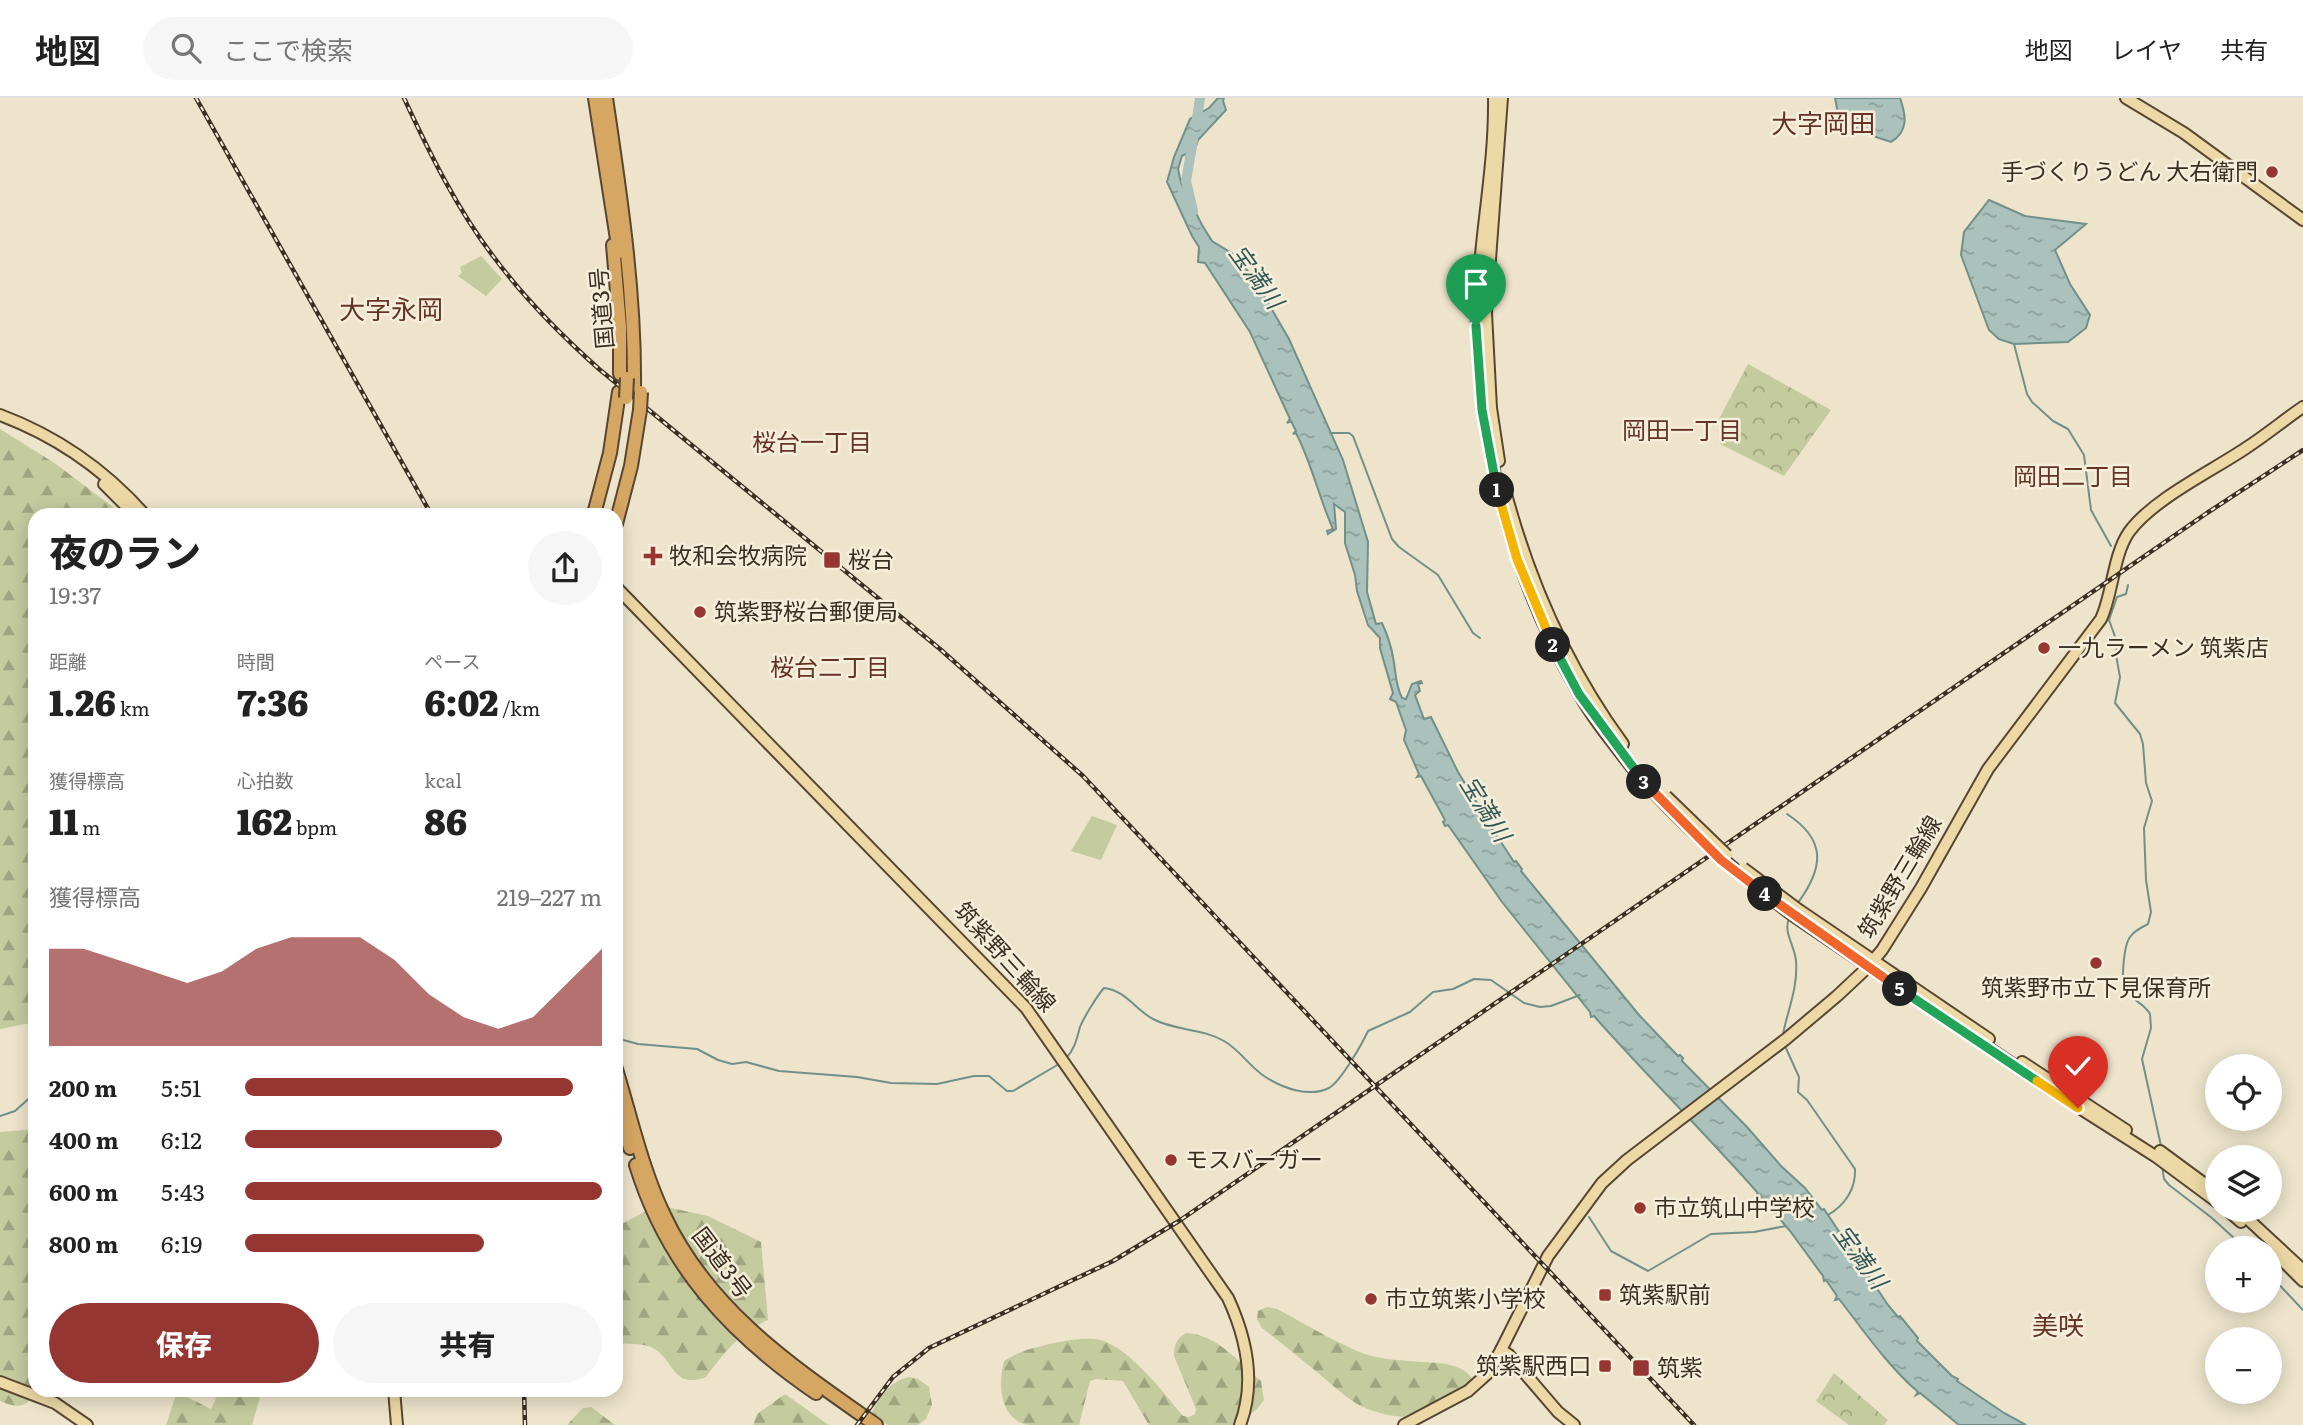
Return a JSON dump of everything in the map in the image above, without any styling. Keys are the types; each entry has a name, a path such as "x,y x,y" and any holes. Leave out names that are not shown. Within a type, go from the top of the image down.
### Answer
{"highway":[{"path":"595,98 618,227 630,241 641,324 630,382 624,460 612,508"},
{"path":"606,98 618,227 612,243 620,327 630,382 631,466 620,508"},
{"path":"596,508 610,453 629,401"},
{"path":"604,508 629,401"},
{"name":"国道3号","path":"623,1092 652,1189 664,1216 693,1265 732,1312 768,1347 876,1425"},
{"name":"国道3号","path":"623,1121 655,1218 685,1269 718,1310 760,1352 862,1425"}],"main road":[{"path":"1494,98 1476,326 1482,410 1497,490 1517,559 1545,630 1579,694 1640,772 1727,855 1797,913 2056,1093 2155,1156 2205,1193"},
{"path":"1502,98 1486,322 1491,408 1504,490 1547,615 1640,772"},
{"path":"2126,98 2184,134 2303,220"},
{"name":"筑紫野三輪線","path":"1404,1425 1468,1391 1487,1374 1502,1350 1543,1264 1590,1198 1627,1160 1786,1040 1837,996 1882,950 1921,888 1988,769 2101,619 2128,534 2177,491 2247,447 2303,407"},
{"path":"0,415 41,433 70,450 119,488 138,508"},
{"path":"0,422 40,440 68,457 102,482 128,508"},
{"name":"筑紫野三輪線","path":"623,593 1026,1007 1228,1298 1242,1330 1246,1354 1246,1403 1240,1425"},
{"path":"1870,964 2158,1150 2205,1184"},
{"path":"2240,1222 2256,1236"},
{"path":"2251,1222 2303,1270"},
{"path":"2282,1260 2303,1280"},
{"path":"1502,1350 1562,1417 1574,1425"},
{"path":"0,1382 28,1393"},
{"path":"39,1397 55,1403 87,1425"},
{"path":"388,1397 393,1424"},
{"path":"393,1424 394,1397"}],"green space":[{"path":"481,256 502,279 486,296 458,276 462,273 460,267"},
{"path":"1748,364 1831,410 1784,476 1720,444 1730,425 1719,419"},
{"path":"0,429 56,464 114,508 28,508 28,1023 0,1029"},
{"path":"1092,816 1117,825 1101,860 1071,851"},
{"path":"28,1130 28,1397 34,1397 18,1406 0,1401 0,1132"},
{"path":"662,1206 708,1216 761,1242 768,1320 741,1337 706,1377 686,1379 674,1371 665,1358 651,1347 623,1343 623,1223 650,1209"},
{"path":"1267,1307 1277,1309 1363,1353 1461,1368 1473,1381 1472,1390 1455,1404 1417,1416 1393,1416 1368,1409 1345,1395 1262,1328 1257,1319 1258,1311"},
{"path":"1186,1333 1207,1338 1217,1344 1261,1381 1264,1400 1237,1425 1149,1425 1123,1381 1096,1379 1090,1381 1079,1425 1029,1425 1019,1422 1006,1409 1001,1390 1004,1361 1044,1345 1094,1339 1106,1342 1131,1358 1183,1416 1189,1417 1195,1414 1196,1409 1174,1356 1176,1343"},
{"path":"1834,1373 1888,1420 1884,1425 1849,1425 1816,1401"},
{"path":"909,1377 918,1379 929,1387 932,1405 926,1419 918,1425 888,1425 871,1415 886,1391 896,1382"},
{"path":"785,1394 829,1425 753,1425 757,1414"},
{"path":"175,1397 187,1397 211,1409 217,1397 260,1397 252,1425 166,1425"},
{"path":"591,1407 615,1425 567,1425 583,1408"}],"water":[{"path":"1218,98 1224,98 1226,110 1198,140 1195,149 1182,156 1178,169 1181,183 1212,241 1238,257 1260,289 1289,339 1343,460 1368,542 1367,592 1376,624 1382,623 1389,640 1402,698 1406,699 1412,684 1421,681 1422,683 1418,684 1420,691 1415,695 1424,719 1431,717 1478,807 1514,862 1516,861 1521,871 1639,1015 1683,1058 1682,1061 1805,1188 1822,1210 1824,1209 1888,1305 1918,1338 1917,1341 1958,1379 1957,1381 2026,1425 1959,1425 1920,1393 1916,1395 1918,1392 1886,1359 1839,1299 1835,1300 1837,1296 1826,1280 1824,1281 1790,1231 1760,1196 1758,1197 1757,1192 1594,1016 1591,1017 1590,1012 1502,902 1448,825 1445,826 1445,820 1421,776 1417,777 1419,774 1404,740 1406,730 1396,702 1390,699 1393,693 1380,648 1380,638 1368,625 1345,543 1345,512 1334,504 1336,529 1328,534 1327,531 1333,529 1302,445 1296,433 1293,434 1296,431 1291,421 1287,423 1290,419 1250,332 1205,263 1198,262 1199,247 1167,182 1190,119 1209,108"},
{"path":"1835,98 1900,98 1905,116 1901,133 1891,142 1867,134 1839,119"},
{"path":"1989,200 2025,216 2086,224 2055,250 2070,284 2090,315 2086,328 2068,342 2014,344 1999,339 1989,330 1961,255 1964,232"}],"waterway":[{"path":"1196,125 1200,98"},
{"name":"宝満川","path":"1193,140 1186,181 1193,211"},
{"path":"2014,344 2027,394 2032,402 2053,421 2068,429 2084,455 2091,510 2111,546"},
{"path":"1330,433 1349,433 1353,436 1392,539 1438,575 1473,633 1480,638"},
{"path":"2128,585 2126,594 2117,597 2109,620 2117,642 2116,655 2120,677 2115,703 2140,734 2146,783 2152,801 2144,828 2146,880 2151,912 2148,924 2138,929 2128,941 2123,980 2126,991 2150,1014 2151,1028 2142,1059 2161,1146"},
{"path":"1787,814 1809,834 1817,855 1812,878 1797,904"},
{"path":"1783,1034 1796,971 1795,955 1787,929 1789,918"},
{"path":"1066,1058 1074,1047 1084,1018 1104,988 1118,992 1161,1023 1224,1041 1271,1080 1304,1092 1329,1088 1351,1062 1368,1031 1410,1012 1433,992 1453,989 1474,979 1491,980 1524,1003 1540,1007 1551,1006 1580,995"},
{"path":"623,1040 638,1044 697,1049 732,1064 746,1062 779,1071 857,1077 891,1083 937,1084 974,1076 989,1076 1007,1091 1013,1091 1059,1064"},
{"path":"1785,1046 1799,1077 1798,1092 1807,1100 1855,1169 1854,1183 1848,1196 1828,1215"},
{"path":"0,1116 15,1111 28,1099"},
{"path":"2162,1166 2164,1179 2169,1185 2232,1236"},
{"path":"1589,1217 1611,1251 1648,1271 1711,1234 1754,1232 1786,1226"},
{"path":"2282,1288 2303,1310"}],"railway":[{"path":"196,98 428,508"},
{"path":"404,98 467,219 505,272 543,316 599,369 940,649 1083,776 1694,1425"},
{"path":"857,1425 893,1377 929,1348 1113,1261 1179,1221 2207,513 2303,450"},
{"path":"524,1397 525,1425"}],"place":[{"name":"手づくりうどん 大右衛門","path":"2272,172"},
{"name":"牧和会牧病院","path":"653,556"},
{"name":"桜台","path":"832,560"},
{"name":"筑紫野桜台郵便局","path":"700,612"},
{"name":"一九ラーメン 筑紫店","path":"2044,648"},
{"name":"筑紫野市立下見保育所","path":"2096,963"},
{"name":"モスバーガー","path":"1171,1160"},
{"name":"市立筑山中学校","path":"1640,1208"},
{"name":"筑紫駅前","path":"1605,1295"},
{"name":"市立筑紫小学校","path":"1371,1299"},
{"name":"筑紫駅西口","path":"1605,1366"},
{"name":"筑紫","path":"1641,1368"}],"district":[{"name":"大字岡田","path":"1823,124"},
{"name":"大字永岡","path":"391,310"},
{"name":"岡田一丁目","path":"1682,431"},
{"name":"桜台一丁目","path":"812,443"},
{"name":"岡田二丁目","path":"2073,477"},
{"name":"桜台二丁目","path":"830,668"},
{"name":"美咲","path":"2058,1326"}],"route":[{"path":"1476,326 1482,410 1497,490 1517,559 1545,630 1579,694 1637,774 1721,860 1750,883 1914,999 2078,1108"}]}
